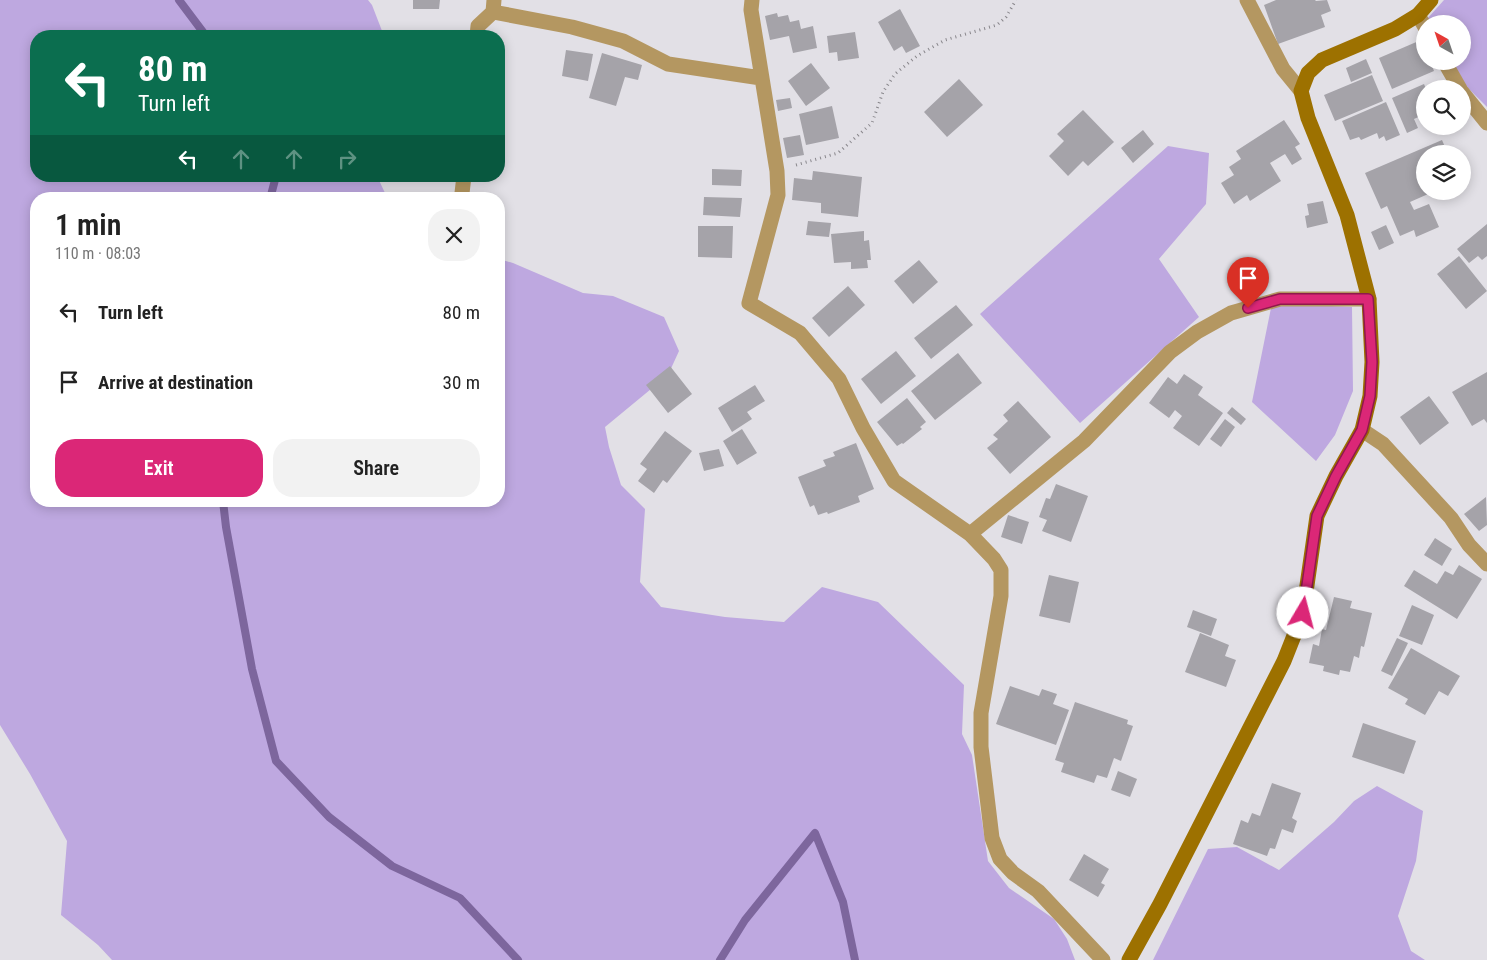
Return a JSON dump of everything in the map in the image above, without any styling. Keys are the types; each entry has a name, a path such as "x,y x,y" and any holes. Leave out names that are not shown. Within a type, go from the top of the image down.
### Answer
{"street":[{"path":"752,0 751,10 776,170 778,195 749,303 800,334 839,379 863,428 894,481 970,534 994,559 1001,570 1001,596 981,713 982,747 992,838 1000,859 1013,873 1038,892 1103,960"},
{"path":"1129,960 1160,904 1284,661 1303,613 1317,516 1336,476 1362,430 1370,388 1372,362 1368,299 1346,216 1308,118 1301,91 1283,69 1247,0"},
{"path":"1425,15 1431,0"},
{"path":"478,30 478,26 493,6 623,41 668,64 761,78"},
{"path":"1301,91 1308,72 1322,60 1395,29 1416,23"},
{"path":"1471,103 1487,123"},
{"path":"970,534 1084,442 1170,352 1197,332 1231,314 1280,299 1368,299"},
{"path":"1362,430 1383,444 1451,518 1469,545 1487,564"}],"path":[{"path":"776,170 838,153 872,123 883,92 895,74 917,56 945,40 997,25 1006,17 1016,0"}],"shaded area":[{"path":"0,0 368,0 372,5 382,30 30,30 30,182 380,182 385,192 30,192 30,507 505,507 505,261 583,293 613,296 664,317 679,351 668,375 605,427 621,485 645,509 640,582 661,607 725,617 784,622 822,587 878,602 964,685 962,734 972,755 988,861 1009,888 1054,919 1067,939 1075,960 112,960 98,945 61,915 67,841 0,725"},
{"path":"1444,0 1487,0 1487,107 1471,91 1471,80 1463,80 1457,70 1471,70 1471,15 1431,15"},
{"path":"1168,146 1209,153 1206,204 1159,259 1199,317 1080,423 980,314"},
{"path":"1288,304 1352,307 1353,391 1335,435 1316,461 1252,402 1271,308"},
{"path":"1377,786 1423,811 1416,861 1398,916 1411,951 1425,960 1153,960 1208,849 1237,847 1279,870 1334,822 1354,801"}],"building":[{"path":"413,0 440,0 439,9 413,9"},
{"path":"1276,0 1327,0 1331,11 1321,15 1325,27 1278,44 1264,5"},
{"path":"900,9 920,46 906,53 902,46 894,51 878,22"},
{"path":"777,13 778,17 788,15 790,22 799,20 801,29 813,26 817,48 793,53 789,36 770,40 765,16"},
{"path":"855,32 859,58 838,61 837,52 829,53 827,36"},
{"path":"1416,42 1416,70 1434,71 1392,89 1379,58"},
{"path":"566,50 593,54 588,81 562,76"},
{"path":"602,53 642,65 638,80 625,77 616,106 589,98"},
{"path":"1366,59 1372,73 1351,82 1346,68"},
{"path":"811,63 830,88 806,106 788,81"},
{"path":"1372,75 1383,101 1335,121 1324,95"},
{"path":"959,79 983,105 947,137 924,112"},
{"path":"1416,88 1416,118 1414,119 1416,129 1407,133 1392,98"},
{"path":"790,98 792,108 778,111 776,100"},
{"path":"1386,102 1400,135 1386,141 1384,136 1379,139 1377,133 1361,140 1359,137 1350,140 1342,121"},
{"path":"832,106 839,138 806,145 799,114"},
{"path":"1083,110 1114,142 1088,166 1083,161 1068,176 1049,156 1064,141 1057,134"},
{"path":"1284,120 1300,144 1295,147 1302,159 1292,165 1285,154 1270,163 1281,181 1250,201 1247,195 1234,204 1221,183 1234,175 1229,167 1241,159 1236,151"},
{"path":"1143,130 1154,144 1133,163 1121,148"},
{"path":"800,135 804,155 787,158 783,138"},
{"path":"1442,140 1444,145 1430,145"},
{"path":"1416,151 1416,199 1410,202 1414,210 1429,204 1439,227 1416,237 1414,230 1400,236 1387,206 1381,209 1365,173"},
{"path":"712,169 742,170 741,186 712,185"},
{"path":"813,171 862,177 858,217 821,213 821,203 792,200 794,178 812,180"},
{"path":"704,197 742,198 740,217 703,215"},
{"path":"1323,201 1328,223 1307,228 1305,216 1309,215 1307,204"},
{"path":"808,221 831,223 829,237 806,235"},
{"path":"1487,224 1487,256 1482,260 1478,256 1469,263 1457,249"},
{"path":"1386,225 1394,243 1379,250 1371,232"},
{"path":"698,226 733,226 732,258 698,257"},
{"path":"864,231 864,241 869,240 871,260 867,260 868,268 851,269 851,262 834,263 831,234"},
{"path":"1459,256 1487,291 1466,309 1437,274"},
{"path":"919,260 938,282 913,304 894,281"},
{"path":"848,286 865,305 829,337 812,318"},
{"path":"956,305 973,325 931,359 914,338"},
{"path":"896,351 916,376 881,404 861,379"},
{"path":"958,353 982,383 935,420 911,391"},
{"path":"670,366 692,394 668,413 646,385"},
{"path":"1487,372 1487,423 1484,419 1472,426 1452,392"},
{"path":"1184,374 1203,387 1198,395 1223,413 1199,446 1173,428 1182,416 1175,410 1169,418 1149,403 1168,377 1177,384"},
{"path":"755,385 765,401 747,412 752,419 732,432 718,408"},
{"path":"1429,396 1449,423 1420,445 1400,417"},
{"path":"907,398 926,422 920,427 922,429 903,444 897,446 877,422"},
{"path":"1018,401 1051,437 1010,474 987,448 998,439 993,435 1008,421 1003,415"},
{"path":"1232,407 1246,419 1241,425 1227,413"},
{"path":"1225,419 1235,427 1221,447 1210,439"},
{"path":"742,429 757,453 737,465 723,441"},
{"path":"665,431 692,451 667,483 663,480 654,493 638,481 647,469 640,464"},
{"path":"856,443 874,489 858,496 860,502 828,514 827,512 818,515 814,505 810,507 798,477 826,466 823,460 835,456 833,452"},
{"path":"719,449 724,466 704,471 699,453"},
{"path":"1056,484 1088,496 1071,542 1042,531 1047,520 1039,517 1046,498 1050,499"},
{"path":"1486,497 1487,525 1479,531 1464,514"},
{"path":"1008,515 1029,522 1022,544 1001,537"},
{"path":"1435,538 1452,549 1442,566 1424,555"},
{"path":"1459,565 1482,579 1457,619 1404,586 1414,570 1437,584 1445,571 1453,575"},
{"path":"1049,575 1079,582 1070,623 1039,616"},
{"path":"1334,597 1352,601 1350,608 1372,613 1364,647 1361,646 1359,658 1354,656 1350,672 1340,670 1339,675 1323,671 1324,666 1309,663 1313,644 1319,646 1322,629 1326,630"},
{"path":"1412,605 1434,615 1422,645 1399,636"},
{"path":"1193,610 1217,619 1211,636 1187,627"},
{"path":"1200,633 1229,645 1225,656 1236,660 1226,687 1185,672"},
{"path":"1397,638 1408,643 1392,676 1381,671"},
{"path":"1411,648 1460,676 1448,696 1439,691 1425,715 1405,704 1408,699 1388,688"},
{"path":"1010,686 1039,696 1042,689 1057,694 1053,704 1069,710 1056,745 996,724"},
{"path":"1075,702 1128,720 1127,724 1133,726 1121,761 1114,758 1107,778 1097,775 1094,783 1061,772 1064,763 1055,760"},
{"path":"1363,723 1416,741 1404,774 1352,757"},
{"path":"1118,771 1137,779 1130,797 1111,790"},
{"path":"1272,783 1301,793 1292,818 1297,821 1293,833 1282,829 1275,849 1270,848 1267,856 1233,844 1241,820 1248,823 1252,813 1260,816"},
{"path":"1084,854 1109,869 1101,883 1105,885 1098,897 1069,880"}],"waterway":[{"path":"179,0 202,30"},
{"path":"272,192 274,182"},
{"path":"224,507 252,669 276,761 329,817 392,866 460,898 518,960"},
{"path":"720,960 745,920 815,833 843,902 855,960"}],"route":[{"path":"1248,308 1280,299 1368,299 1372,362 1370,396 1362,430 1336,476 1317,516 1303,613"}]}
